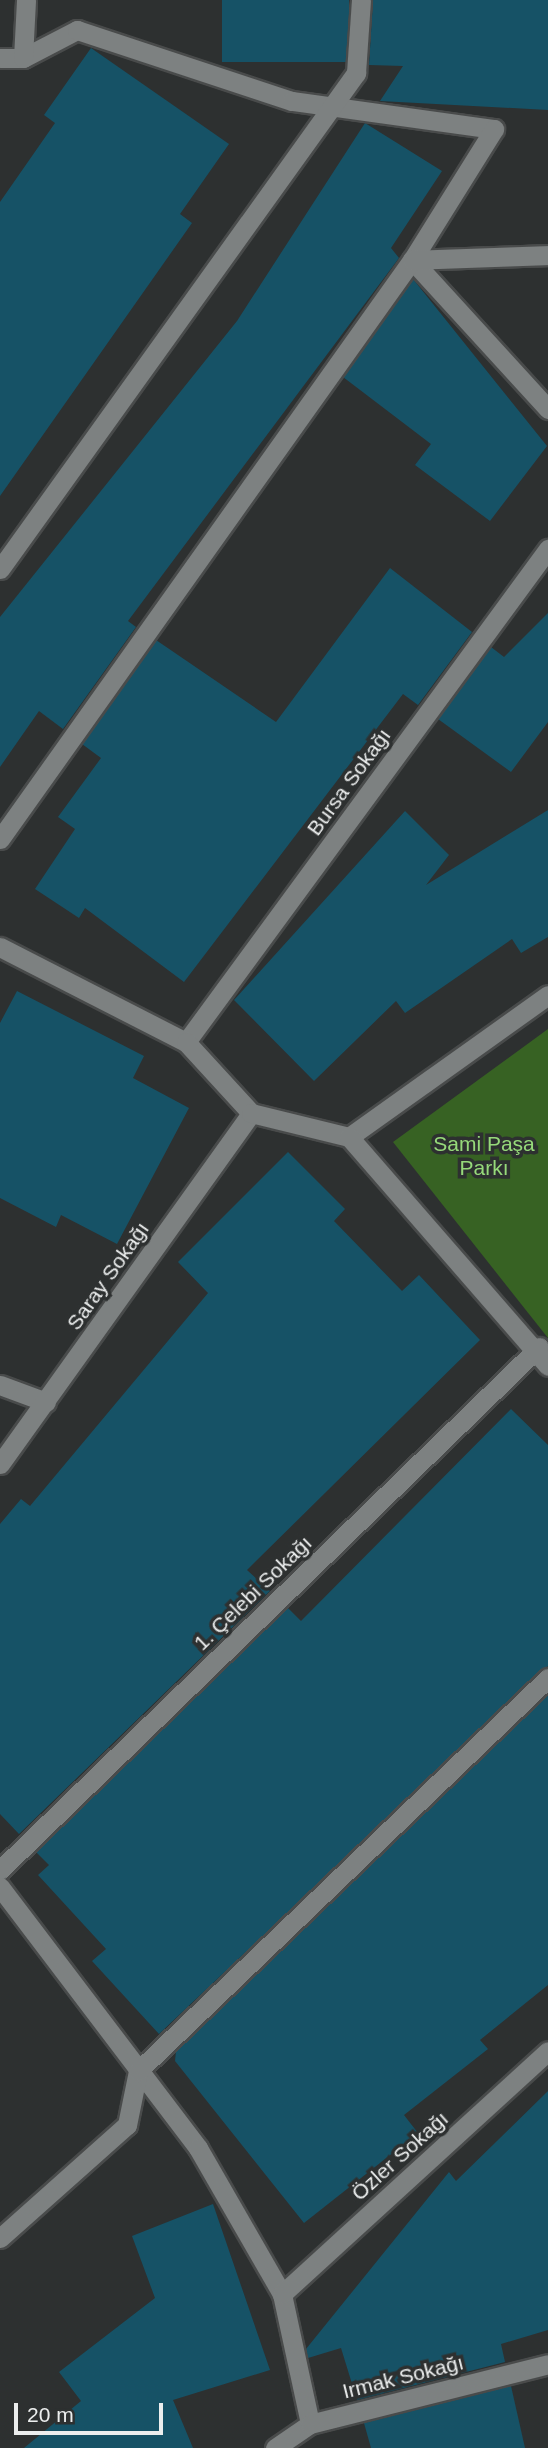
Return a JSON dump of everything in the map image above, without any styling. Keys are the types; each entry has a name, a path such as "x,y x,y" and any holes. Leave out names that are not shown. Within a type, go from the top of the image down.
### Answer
{"street":[{"path":"23,58 26,0"},
{"path":"0,569 356,73 361,0"},
{"path":"0,58 23,58 76,30 292,101 494,129 412,260 0,839"},
{"path":"412,260 548,255"},
{"path":"412,260 548,409"},
{"name":"Bursa Sokağı","path":"186,1042 548,549"},
{"path":"0,947 186,1042 251,1113 349,1137 539,1347 548,1366"},
{"path":"349,1137 548,995"},
{"name":"Saray Sokağı","path":"0,1464 251,1113"},
{"name":"1. Çelebi Sokağı","path":"0,1870 539,1347"},
{"path":"0,1385 46,1402"},
{"path":"0,2238 127,2125 138,2071 548,1678"},
{"path":"0,1887 198,2148 282,2294 310,2424"},
{"name":"Özler Sokağı","path":"282,2294 548,2051"},
{"name":"Irmak Sokağı","path":"275,2448 310,2424 548,2364"}],"green space":[{"name":"Sami Paşa Parkı","path":"548,1029 548,1338 393,1142"}],"building":[{"path":"222,0 349,0 349,62 222,62"},
{"path":"373,0 548,0 548,110 380,101 403,66 369,65"},
{"path":"91,48 229,144 180,214 192,223 0,496 0,202 55,123 44,115"},
{"path":"365,123 442,171 391,248 399,258 128,621 136,627 63,729 39,711 0,767 0,617 237,321"},
{"path":"413,279 547,446 490,521 415,465 431,444 343,377"},
{"path":"390,568 472,632 418,705 403,694 184,982 85,908 79,918 35,889 75,829 58,817 101,758 82,744 156,640 276,722"},
{"path":"548,613 548,722 511,772 438,719 491,647 504,657"},
{"path":"548,810 548,937 521,953 512,939 405,1013 396,1001 314,1081 234,1000 405,811 449,855 426,885"},
{"path":"17,991 144,1056 133,1078 189,1108 117,1244 61,1215 56,1227 0,1198 0,1023"},
{"path":"288,1152 345,1209 334,1221 402,1291 419,1275 480,1340 247,1570 270,1591 19,1834 0,1814 0,1524 21,1499 30,1506 208,1293 178,1262"},
{"path":"511,1409 548,1445 548,1666 159,2034 92,1961 106,1949 38,1875 49,1865 36,1852 288,1608 301,1621"},
{"path":"548,1695 548,1985 480,2040 488,2049 404,2115 418,2133 304,2223 175,2061 176,2051"},
{"path":"548,2091 548,2330 501,2344 505,2362 357,2400 341,2348 308,2358 306,2349 449,2172 456,2181"},
{"path":"213,2204 270,2370 173,2400 193,2448 24,2448 81,2401 59,2372 155,2298 132,2236"},
{"path":"511,2386 525,2448 371,2448 364,2423"}]}
